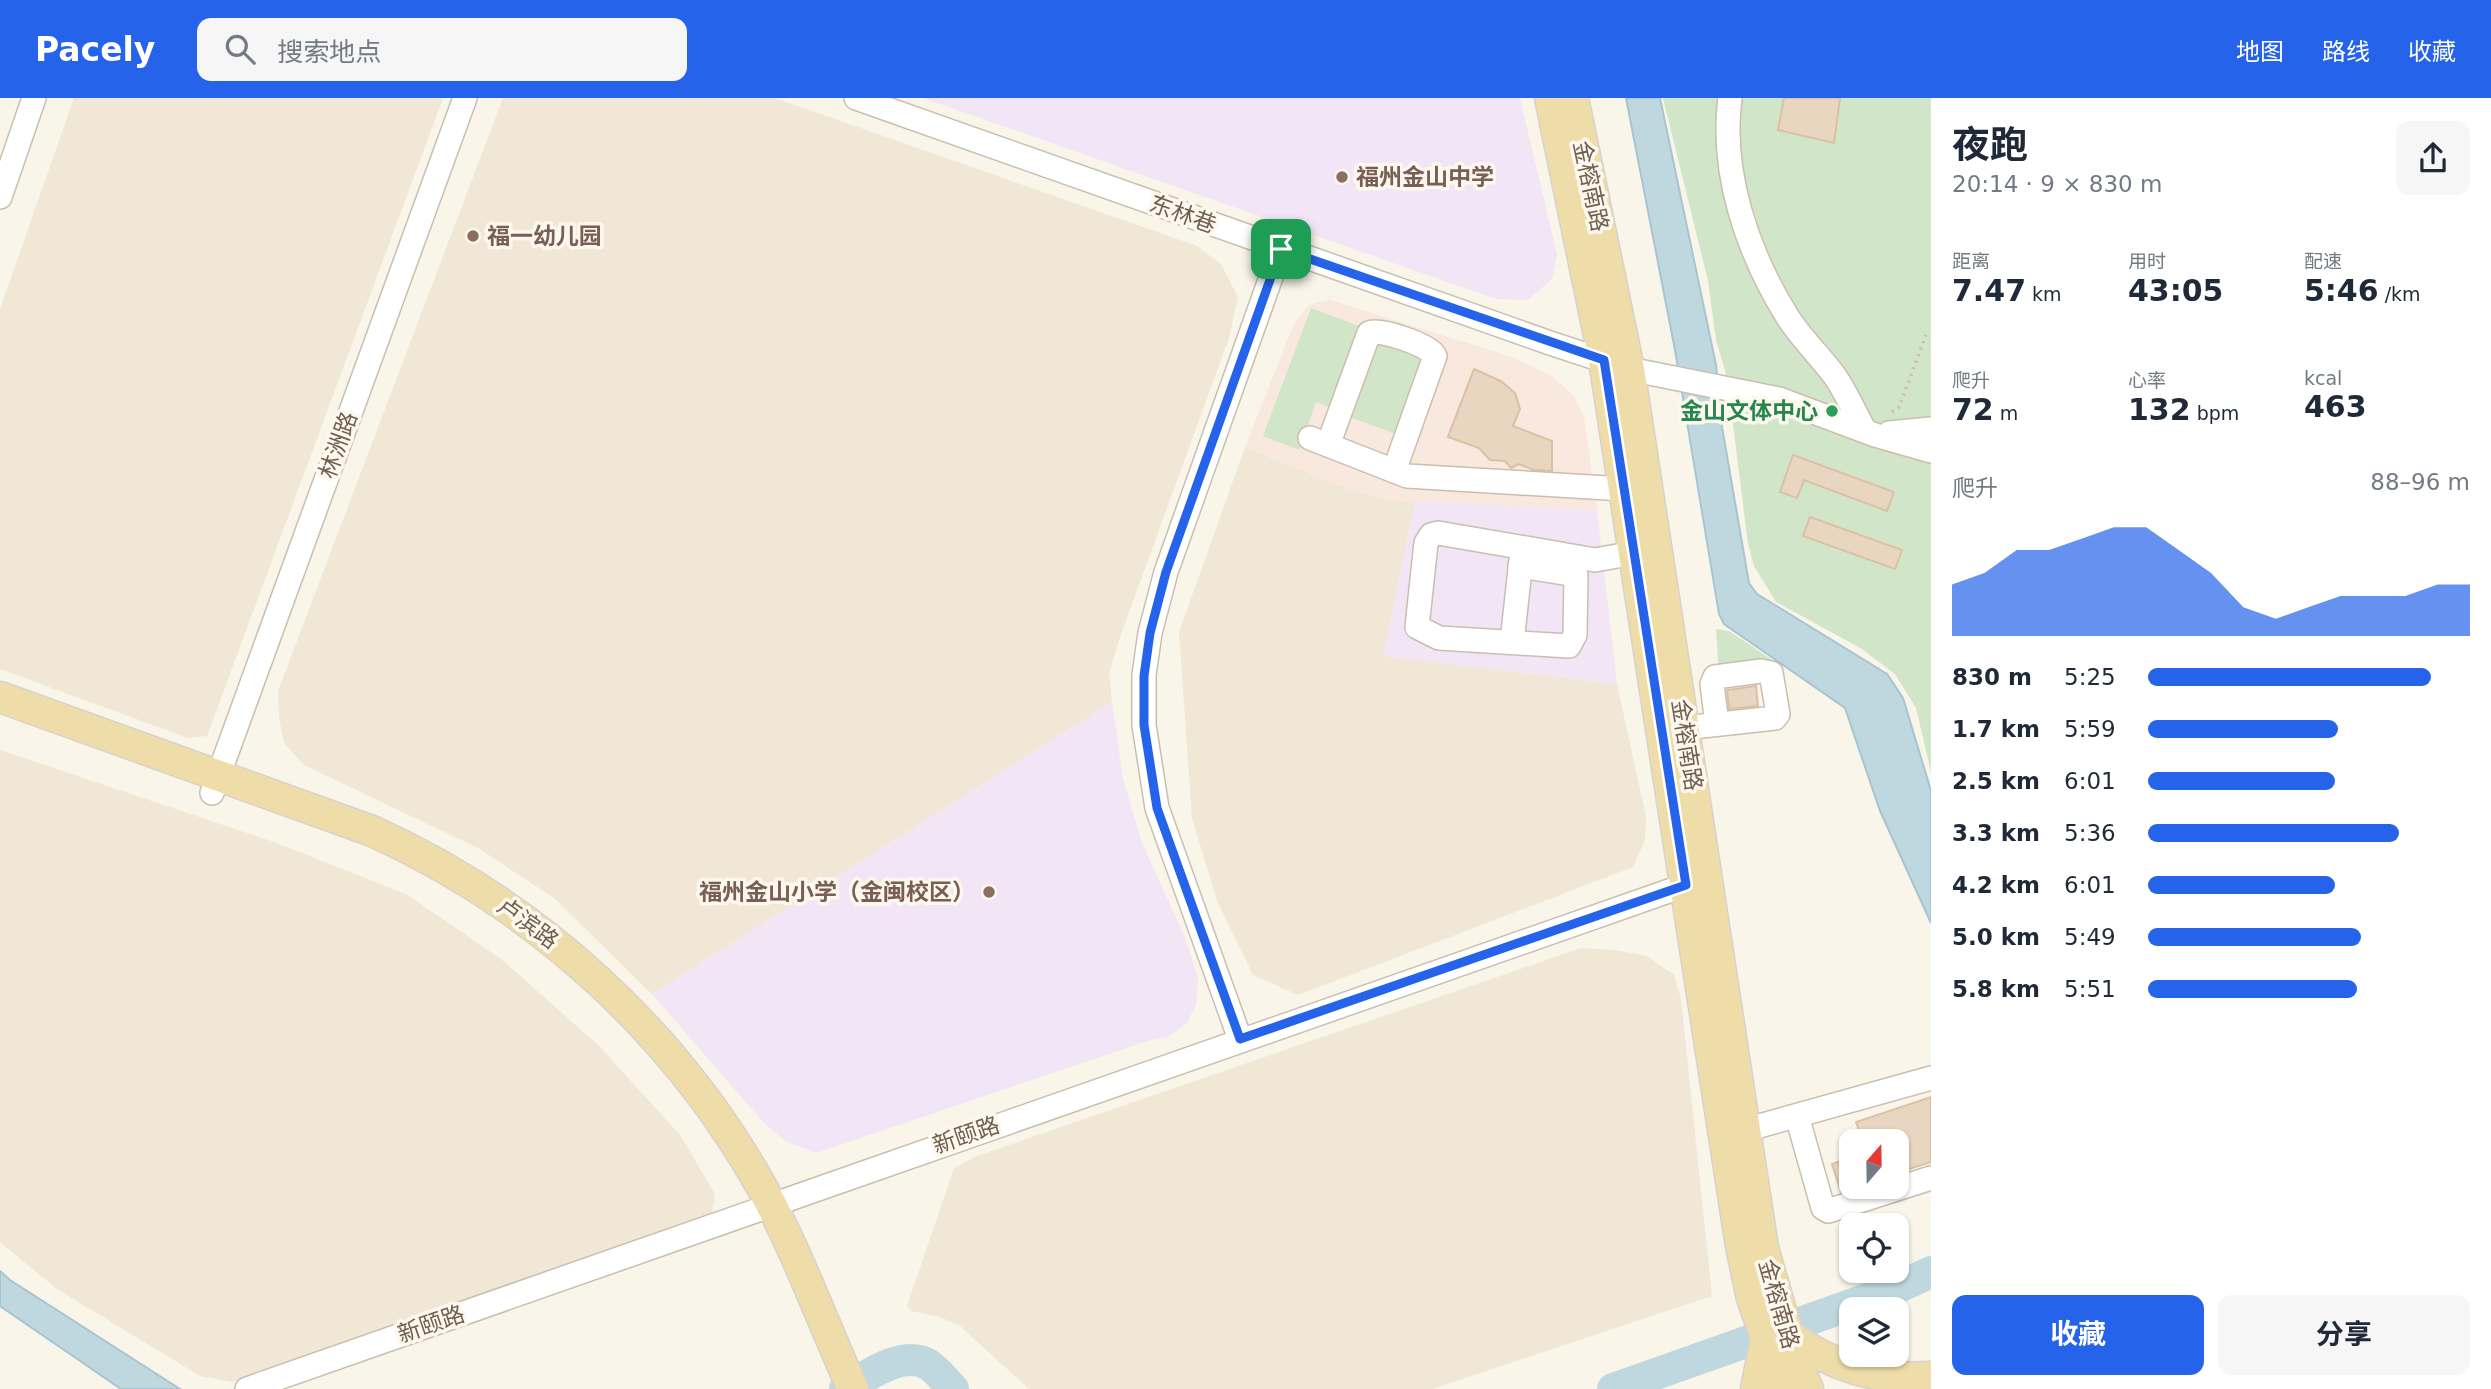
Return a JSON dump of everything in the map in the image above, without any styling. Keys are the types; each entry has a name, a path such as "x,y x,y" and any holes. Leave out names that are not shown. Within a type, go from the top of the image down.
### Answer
{"main road":[{"name":"金榕南路","path":"1550,98 1617,364 1624,489 1741,1246 1763,1294 1781,1357 1808,1389"},
{"name":"金榕南路","path":"1573,98 1617,364 1684,728 1763,1248 1763,1294"},
{"name":"卢滨路","path":"0,696 215,783 407,847 479,888 534,927 593,975 674,1060 727,1132 830,1369 853,1389"},
{"path":"0,716 215,783"},
{"path":"1756,1389 1781,1357 1813,1354 1853,1371 1931,1380"},
{"path":"1913,1389 1931,1380"}],"street":[{"path":"0,197 34,98"},
{"name":"林洲路","path":"215,783 465,98"},
{"name":"东林巷","path":"856,98 1281,249 1617,364 1779,399 1870,433 1931,451"},
{"path":"1730,98 1728,115 1731,175 1753,250 1788,317 1836,377 1870,433 1931,429"},
{"path":"1240,1039 1157,808 1144,725 1144,676 1150,633 1162,584 1281,249"},
{"path":"1394,471 1435,356 1427,348 1378,330 1369,333 1319,442 1394,471 1407,476 1624,489"},
{"path":"1438,533 1521,557 1576,575 1575,635 1569,646 1439,638 1417,627 1426,543 1431,536 1438,533"},
{"path":"1521,557 1595,560 1634,553"},
{"path":"1512,642 1521,557"},
{"path":"1684,728 1717,724"},
{"name":"新颐路","path":"247,1389 1686,885"},
{"path":"1745,1130 1931,1078"},
{"path":"1797,1116 1823,1208 1828,1211 1931,1178"}],"path":[{"path":"1870,433 1899,407 1926,335"}],"shaded area":[{"path":"74,98 443,98 207,736 188,738 0,669 0,309"},
{"path":"503,98 775,98 1197,246 1221,264 1238,297 1229,338 1120,637 1109,674 1112,702 652,994 554,898 478,848 304,765 284,743 279,718 278,691"},
{"name":"福州金山中学","path":"923,98 1520,98 1557,255 1552,279 1528,300 1496,299"},
{"path":"1330,300 1509,356 1552,376 1574,396 1584,418 1597,510 1390,500 1339,486 1245,447 1294,324 1309,305"},
{"path":"1245,447 1339,486 1390,500 1415,501 1384,656 1617,684 1646,817 1645,840 1633,867 1298,995 1253,975 1217,901 1192,818 1179,632"},
{"path":"1415,501 1597,510 1617,684 1383,656"},
{"name":"福州金山小学（金闽校区）","path":"1112,702 1123,779 1142,843 1186,940 1198,978 1196,1004 1187,1023 1168,1037 1150,1040 816,1153 785,1141 764,1123 652,994"},
{"path":"0,750 271,841 406,894 501,959 599,1046 680,1135 715,1194 712,1213 233,1382 200,1376 57,1289 0,1242"},
{"path":"1581,948 1616,950 1647,956 1674,975 1681,999 1712,1296 1432,1389 1029,1389 960,1326 940,1317 911,1311 907,1306 954,1168 977,1156"}],"green space":[{"name":"金山文体中心","path":"1663,98 1931,98 1931,772 1916,708 1895,674 1862,649 1776,602 1754,566 1748,544 1727,377 1716,340 1708,281"},
{"path":"1311,308 1359,326 1329,407 1316,402 1299,450 1263,436"},
{"path":"1376,337 1425,355 1396,434 1347,416"},
{"path":"1716,629 1729,631 1774,661 1773,665 1719,675"}],"water":[{"path":"1626,98 1660,98 1716,365 1722,427 1749,583 1757,594 1887,674 1903,698 1931,791 1931,923 1880,811 1845,708 1724,624 1719,614 1675,350"},
{"path":"0,1271 180,1389 121,1389 0,1306"}],"building":[{"path":"1784,98 1840,98 1834,143 1778,130"},
{"path":"1474,369 1501,381 1515,393 1520,409 1513,426 1552,441 1552,471 1534,470 1519,464 1511,468 1505,461 1490,460 1479,448 1448,437"},
{"path":"1793,455 1894,492 1887,511 1804,480 1797,498 1780,492"},
{"path":"1810,517 1902,550 1895,569 1803,536"},
{"path":"1756,686 1758,706 1729,709 1727,690"},
{"path":"1931,1097 1931,1162 1909,1169 1909,1129 1859,1129 1856,1122"},
{"path":"1839,1162 1839,1186 1832,1164"}],"waterway":[{"path":"1613,1389 1890,1291 1931,1272"},
{"path":"845,1389 874,1371 908,1360 929,1365 953,1389"}],"place":[{"name":"福州金山中学","path":"1342,177"},
{"name":"福一幼儿园","path":"473,236"},
{"name":"金山文体中心","path":"1832,411"},
{"name":"福州金山小学（金闽校区）","path":"989,892"}],"route":[{"path":"1281,249 1604,360 1686,885 1240,1039 1157,808 1146,750 1144,676 1159,595 1181,525 1281,249"}]}
